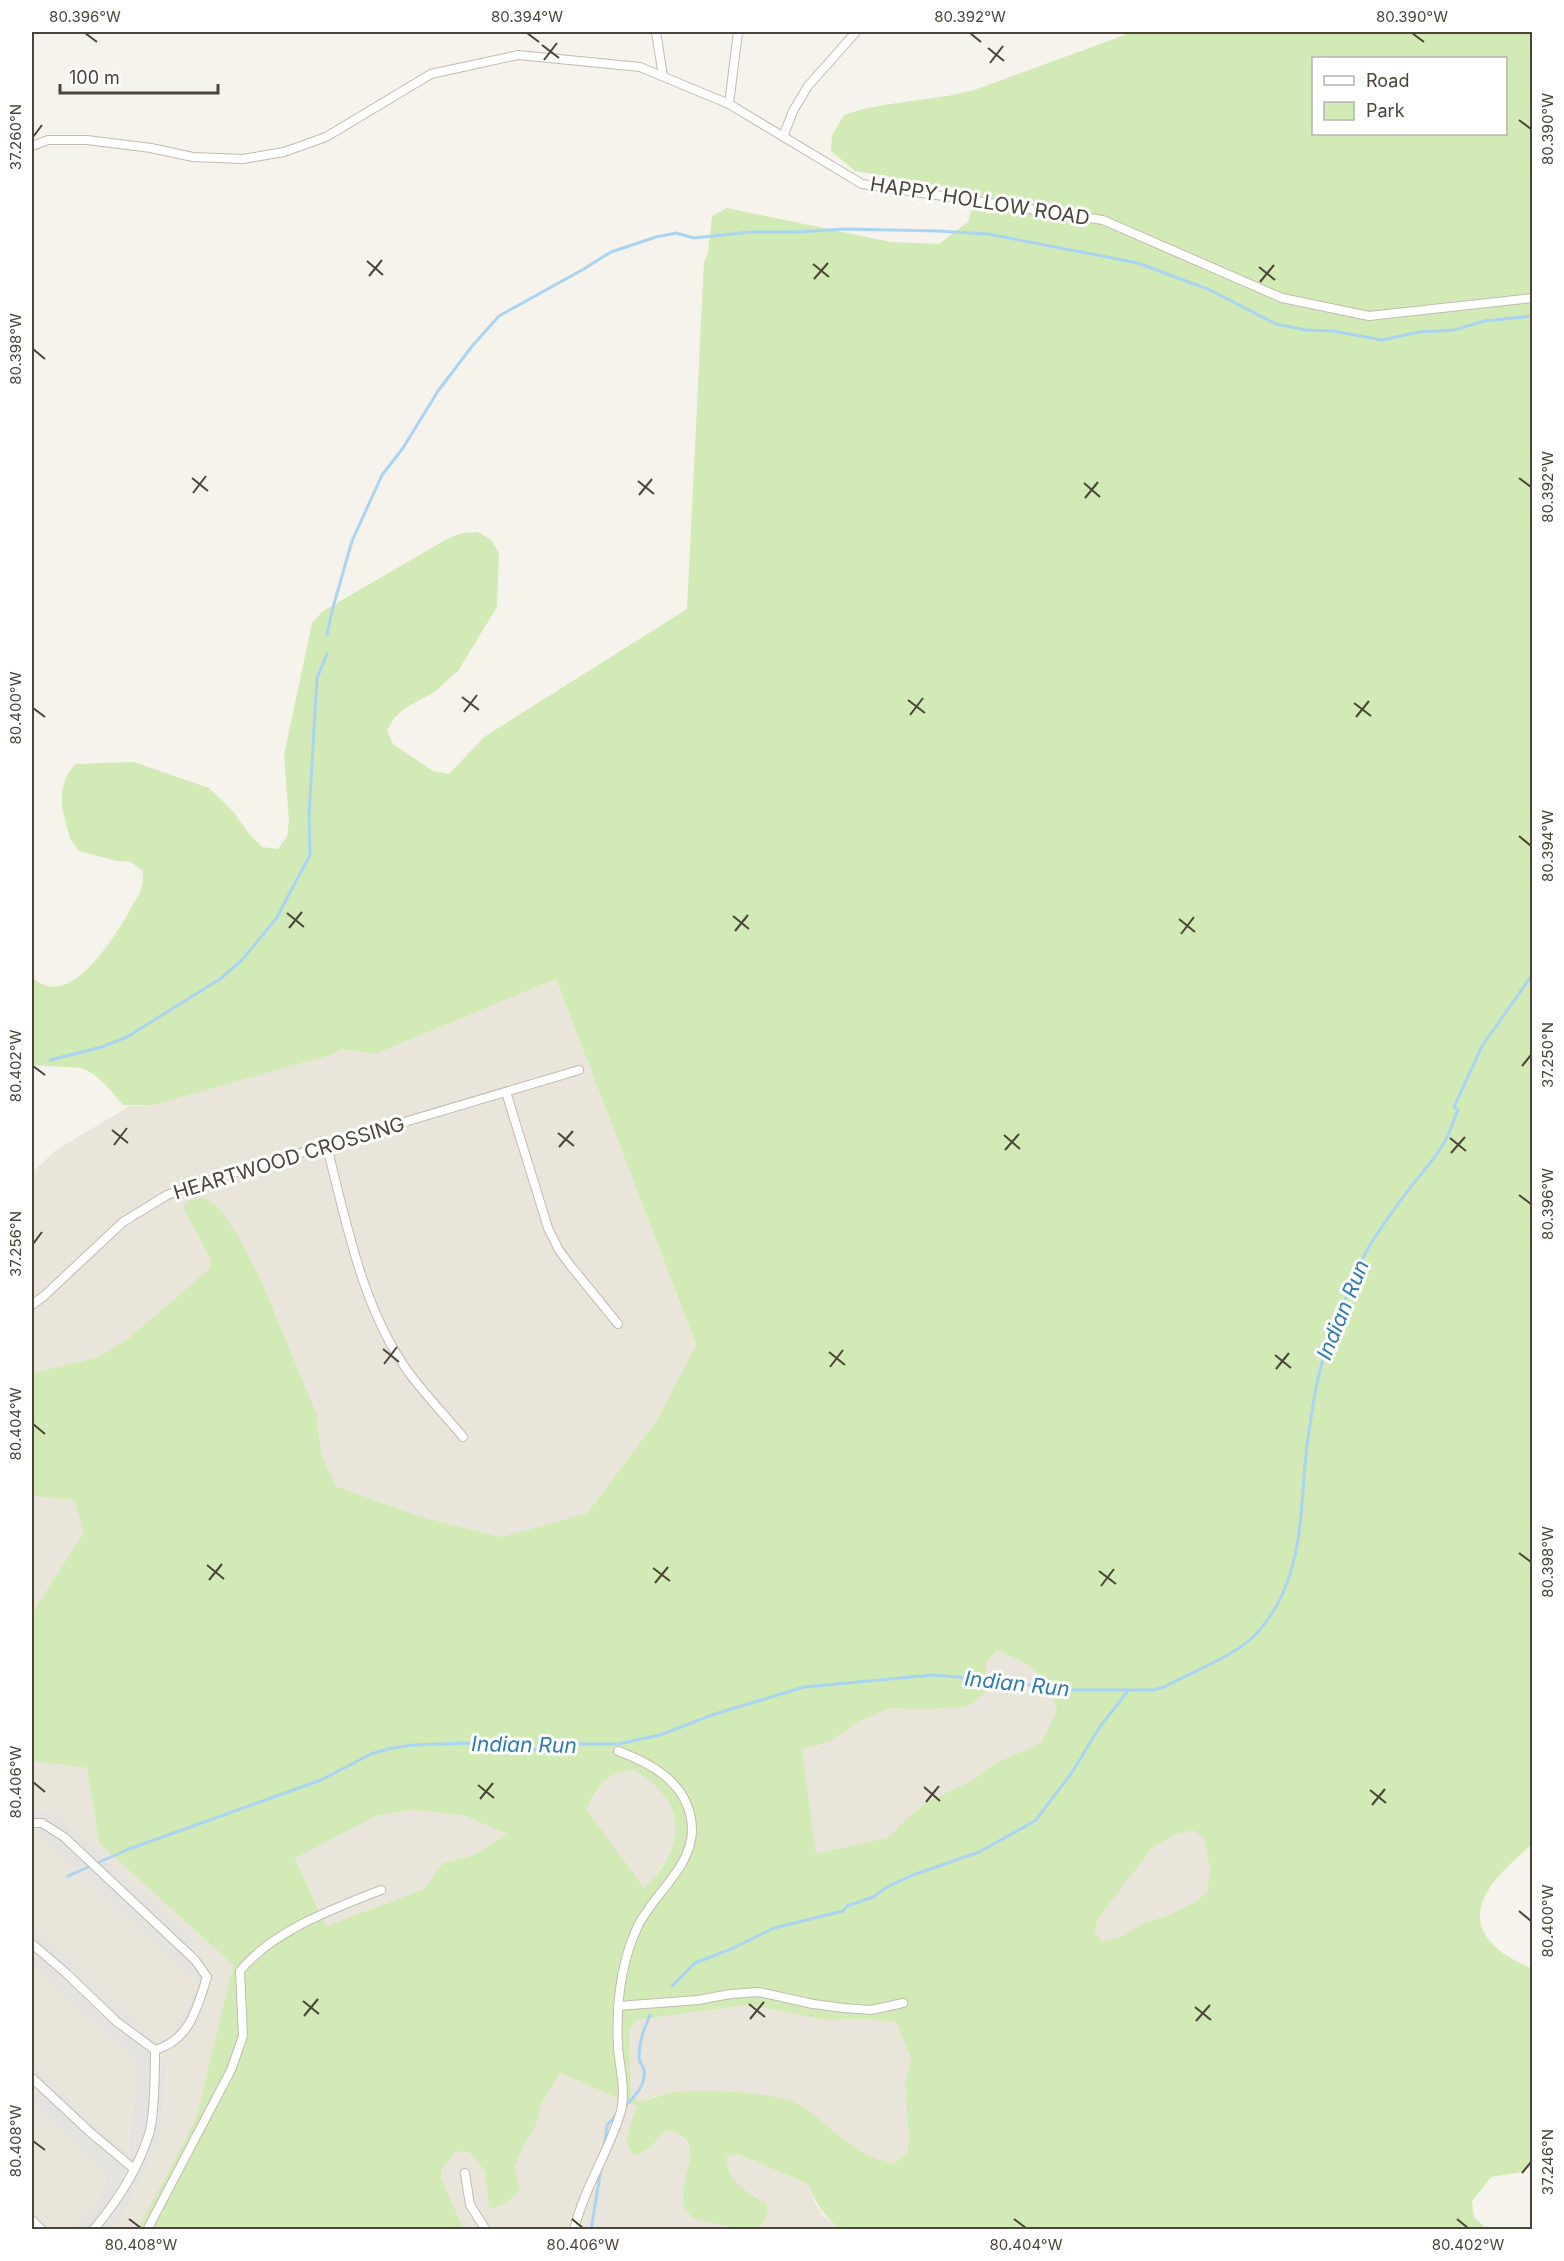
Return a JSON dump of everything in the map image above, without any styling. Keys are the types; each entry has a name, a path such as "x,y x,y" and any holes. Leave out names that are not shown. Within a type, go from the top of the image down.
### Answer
{"street":[{"path":"656,32 663,76"},
{"path":"729,104 738,32"},
{"path":"783,137 793,111 808,86 856,32"},
{"name":"HAPPY HOLLOW ROAD","path":"32,146 48,140 87,140 151,148 193,157 243,159 284,152 326,137 431,74 518,55 640,67 729,104 862,184 1104,220 1282,298 1369,316 1533,298"},
{"name":"HEARTWOOD CROSSING","path":"32,1305 123,1222 159,1199 193,1185 327,1147 579,1070"},
{"path":"506,1092 548,1228 570,1265 618,1324"},
{"path":"327,1147 362,1279 384,1328 407,1369 463,1437"},
{"path":"574,2229 621,2110 623,2088 618,2048 618,2006 626,1954 652,1902 682,1864 689,1849 692,1832 691,1818 683,1797 671,1779 644,1760 618,1751"},
{"path":"32,1823 42,1823 64,1837 195,1960 207,1977 196,2010 184,2032 170,2046 155,2050"},
{"path":"147,2229 231,2070 243,2037 240,1971 251,1957 285,1935 327,1911 381,1890"},
{"path":"32,1944 117,2022 155,2050"},
{"path":"618,2006 698,2000 759,1992 813,2004 844,2008 871,2010 903,2003"},
{"path":"93,2229 111,2208 134,2169 150,2132 155,2050"},
{"path":"32,2078 134,2169"},
{"path":"465,2173 470,2205 486,2229"},
{"path":"32,2220 42,2229"}],"shaded area":[{"path":"556,979 696,1346 657,1420 587,1513 501,1537 418,1516 336,1486 321,1453 317,1415 262,1282 183,1208 211,1260 209,1269 129,1338 99,1357 32,1373 32,1173 56,1150 130,1106 154,1105 334,1054 341,1049 375,1054"},
{"path":"32,1496 74,1500 84,1532 32,1613"},
{"path":"997,1650 1028,1665 1049,1683 1058,1710 1041,1743 996,1763 971,1781 928,1801 889,1837 816,1854 801,1748 831,1741 858,1722 891,1708 917,1710 967,1707 987,1692 986,1662"},
{"path":"32,1761 87,1768 99,1843 233,1965 196,2119 138,2229 32,2230"},
{"path":"634,1770 650,1779 665,1793 676,1826 673,1845 666,1861 644,1889 586,1809 604,1779 618,1772"},
{"path":"33,1807 58,1817 197,1943 193,1950 208,1969 209,1992 178,2044 160,2054 157,2060 158,2063 166,2065 160,2144 119,2220 111,2229 73,2229 92,2209 107,2183 103,2168 32,2101 32,2065 129,2155 137,2062 32,1965 32,1926 157,2042 171,2037 199,1984 32,1828"},
{"path":"412,1810 462,1815 507,1834 474,1855 443,1863 424,1889 326,1926 295,1857 376,1816"},
{"path":"1193,1829 1204,1838 1210,1870 1207,1892 1195,1902 1169,1915 1141,1924 1125,1935 1103,1942 1095,1933 1098,1920 1131,1874 1152,1848 1174,1835"},
{"path":"748,2005 825,2020 865,2019 896,2022 911,2058 905,2085 909,2137 907,2153 894,2163 878,2161 850,2145 800,2104 656,2096 641,2102 631,2096 629,2033 636,2020"},
{"path":"560,2073 638,2107 626,2142 632,2153 636,2154 651,2147 664,2130 677,2131 686,2140 690,2153 682,2199 692,2218 755,2228 757,2197 731,2179 727,2165 727,2156 738,2154 808,2184 814,2201 823,2215 839,2229 464,2229 441,2178 441,2170 455,2153 463,2151 470,2153 485,2170 489,2209 520,2190 515,2167 524,2145 536,2126 542,2103"}],"green space":[{"path":"1128,32 1532,32 1532,1844 1494,1881 1485,1895 1480,1910 1481,1924 1488,1939 1504,1954 1532,1969 1532,2159 1522,2172 1491,2177 1472,2201 1474,2217 1487,2229 839,2229 820,2208 808,2184 738,2154 727,2156 727,2166 734,2180 767,2205 767,2216 762,2225 749,2229 692,2218 686,2210 683,2190 689,2148 686,2140 678,2134 665,2130 651,2147 636,2155 632,2153 626,2142 638,2107 560,2073 542,2103 536,2126 524,2145 515,2167 520,2190 514,2196 489,2209 485,2171 470,2153 463,2151 455,2153 441,2170 441,2178 464,2229 138,2229 196,2119 233,1965 99,1843 87,1768 32,1761 32,1613 84,1532 74,1500 32,1496 32,1373 99,1357 129,1338 209,1269 211,1260 183,1208 188,1201 204,1197 219,1208 236,1232 262,1282 317,1415 321,1453 336,1486 418,1516 501,1537 587,1513 657,1420 696,1345 556,979 375,1054 341,1049 334,1054 154,1105 123,1105 99,1079 81,1068 32,1065 32,977 46,986 61,986 89,968 123,922 143,882 143,871 131,862 117,861 79,851 70,839 62,808 62,791 66,777 75,764 134,762 209,788 232,810 262,847 278,849 287,836 289,821 284,755 312,623 323,611 447,539 462,533 478,532 491,540 499,553 497,607 458,671 433,693 407,707 395,717 387,730 393,744 433,771 449,774 484,737 687,609 704,262 708,253 712,216 727,208 891,242 939,244 968,222 977,192 855,171 831,151 832,135 844,115 876,106 974,90","holes":["997,1650 1028,1665 1049,1683 1057,1710 1041,1743 996,1763 971,1781 928,1801 889,1837 816,1854 802,1749 831,1741 858,1722 891,1708 917,1710 967,1707 987,1692 986,1662","634,1770 656,1787 665,1796 674,1819 673,1845 667,1859 644,1888 586,1809 599,1786 609,1777","412,1810 462,1815 507,1834 474,1855 443,1863 424,1889 326,1926 295,1858 376,1816","1193,1830 1204,1838 1210,1870 1207,1892 1195,1902 1169,1915 1141,1924 1125,1935 1103,1942 1095,1933 1098,1919 1152,1848 1174,1835","748,2005 825,2020 865,2019 896,2022 911,2058 905,2085 909,2137 907,2153 894,2163 868,2155 802,2106 778,2097 722,2091 688,2091 667,2094 641,2102 631,2096 629,2033 636,2020"]}],"waterway":[{"path":"327,635 352,541 382,475 403,448 438,391 473,345 499,316 611,252 656,237 676,233 694,238 751,232 844,229 988,234 1138,263 1210,290 1276,324 1382,340 1419,332 1454,330 1484,321 1532,316"},
{"path":"50,1060 102,1047 127,1037 220,979 241,961 276,919 310,855 309,815 317,678 327,654"},
{"name":"Indian Run","path":"68,1876 129,1849 321,1780 371,1754 392,1748 467,1743 533,1750 575,1744 618,1744 660,1735 715,1714 804,1687 933,1675 996,1680 1062,1690 1153,1690 1164,1687 1236,1650 1255,1635 1272,1614 1284,1592 1292,1569 1297,1545 1307,1445 1318,1381 1331,1335 1337,1321 1341,1320 1351,1283 1379,1231 1445,1142 1458,1110 1454,1107 1482,1046 1532,975"},
{"path":"672,1986 695,1963 774,1928 843,1911 847,1906 873,1897 889,1886 913,1875 979,1852 1035,1821 1071,1774 1099,1728 1128,1691"},
{"path":"624,2107 638,2091 643,2081 644,2070 639,2059 639,2051 642,2035 650,2015"},
{"path":"604,2148 607,2125 617,2114"},
{"path":"591,2230 601,2169"}]}
